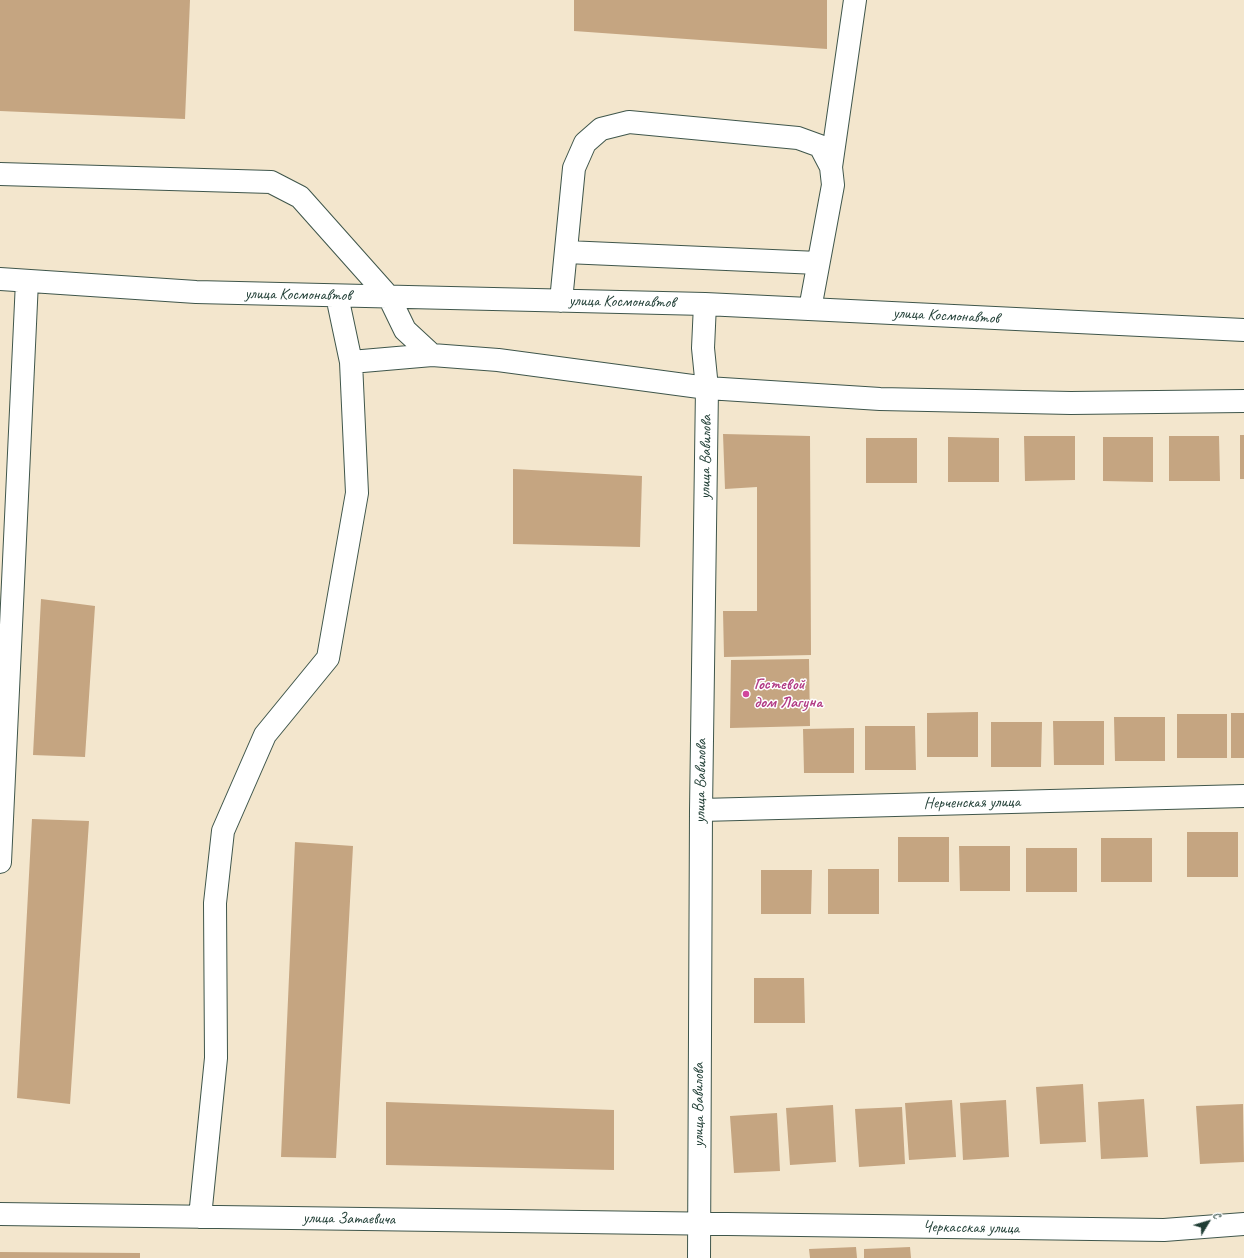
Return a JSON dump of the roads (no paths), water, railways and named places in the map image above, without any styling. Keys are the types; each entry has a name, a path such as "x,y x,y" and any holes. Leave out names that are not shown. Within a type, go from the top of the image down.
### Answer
{"street":[{"path":"810,309 833,185 831,167 855,0"},
{"path":"561,301 574,168 585,143 601,129 630,122 798,138 820,146 831,167"},
{"path":"0,174 271,182 300,197 389,297 405,330 432,355"},
{"path":"566,252 818,263"},
{"name":"улица Космонавтов","path":"0,279 196,292 705,304 1244,330"},
{"path":"0,862 27,281"},
{"path":"200,1217 216,1058 215,903 222,831 265,735 328,658 357,493 351,362 337,296"},
{"name":"улица Вавилова","path":"699,1258 701,810 707,388 703,348 705,304"},
{"path":"351,362 432,355 498,360 707,388 880,399 1071,403 1244,401"},
{"name":"Нерченская улица","path":"701,810 1244,796"},
{"name":"улица Затаевича","path":"0,1214 699,1224"},
{"name":"Черкасская улица","path":"699,1224 1164,1230 1244,1224"}],"place":[{"name":"Гостевой дом Лагуна","path":"746,694"}]}
